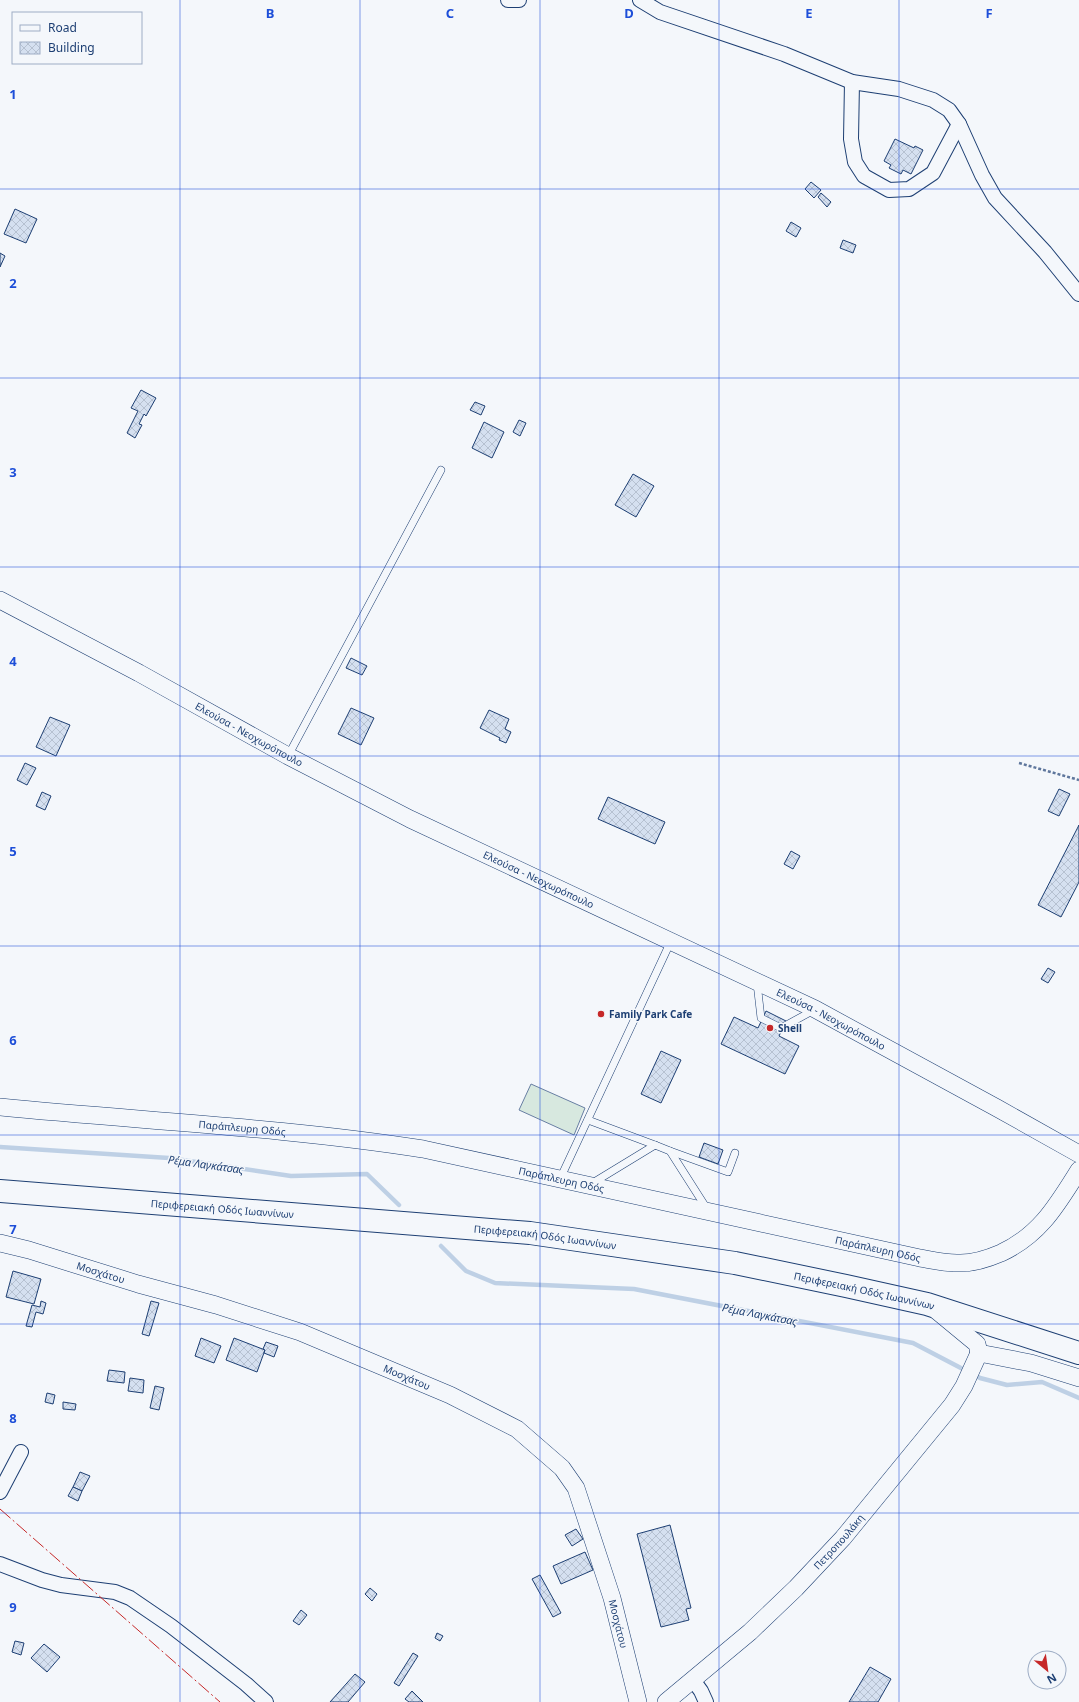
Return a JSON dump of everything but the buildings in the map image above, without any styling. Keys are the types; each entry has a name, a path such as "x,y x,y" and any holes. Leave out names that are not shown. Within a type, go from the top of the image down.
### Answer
{"highway":[{"name":"Περιφερειακή Οδός Ιωαννίνων","path":"0,1191 530,1234 735,1263 927,1304 1079,1353"}],"street":[{"path":"508,0 519,0"},
{"path":"640,0 660,12 784,54 852,82 899,88 933,100 949,110 959,124 982,175 995,198 1045,252 1079,294"},
{"path":"852,82 851,140 854,162 864,176 890,190 909,190 933,173 959,124"},
{"name":"Ελεούσα - Νεοχωρόπουλο","path":"0,600 139,673 288,756 417,822 815,1009 998,1108 1079,1154"},
{"name":"Παράπλευρη Οδός","path":"0,1107 242,1128 423,1149 708,1212 940,1262 956,1264 968,1263 994,1256 1028,1237 1050,1214 1079,1170"},
{"name":"Μοσχάτου","path":"0,1243 29,1250 138,1284 216,1305 300,1332 450,1395 517,1429 557,1463 576,1488 612,1598 638,1702"},
{"path":"927,1304 968,1335 977,1344 977,1358 1031,1363 1079,1378"},
{"name":"Πετροπουλάκη","path":"666,1702 756,1627 820,1563 952,1405 964,1386 977,1358"},
{"path":"0,1492 21,1452"},
{"path":"0,1564 42,1580 61,1585 115,1592 130,1598 171,1626 246,1684 266,1702"},
{"path":"693,1680 701,1691 706,1702"}],"lane":[{"path":"288,756 441,470"},
{"path":"560,1180 671,941"},
{"path":"757,982 761,1018 781,1028 815,1009"},
{"path":"588,1120 728,1172 735,1153"},
{"path":"588,1186 655,1145"},
{"path":"670,1151 708,1212"}],"path":[{"path":"1019,763 1079,780"}],"shaded area":[{"path":"531,1084 585,1108 574,1135 519,1110"}],"waterway":[{"name":"Ρέμα Λαγκάτσας","path":"0,1147 169,1158 291,1176 367,1174 399,1205"},
{"name":"Ρέμα Λαγκάτσας","path":"441,1246 466,1271 495,1283 634,1289 913,1343 980,1378 1007,1385 1042,1382 1079,1398"}],"power":[{"path":"0,1509 220,1702"}],"place":[{"name":"Family Park Cafe","path":"601,1014"},
{"name":"Shell","path":"770,1028"}]}
